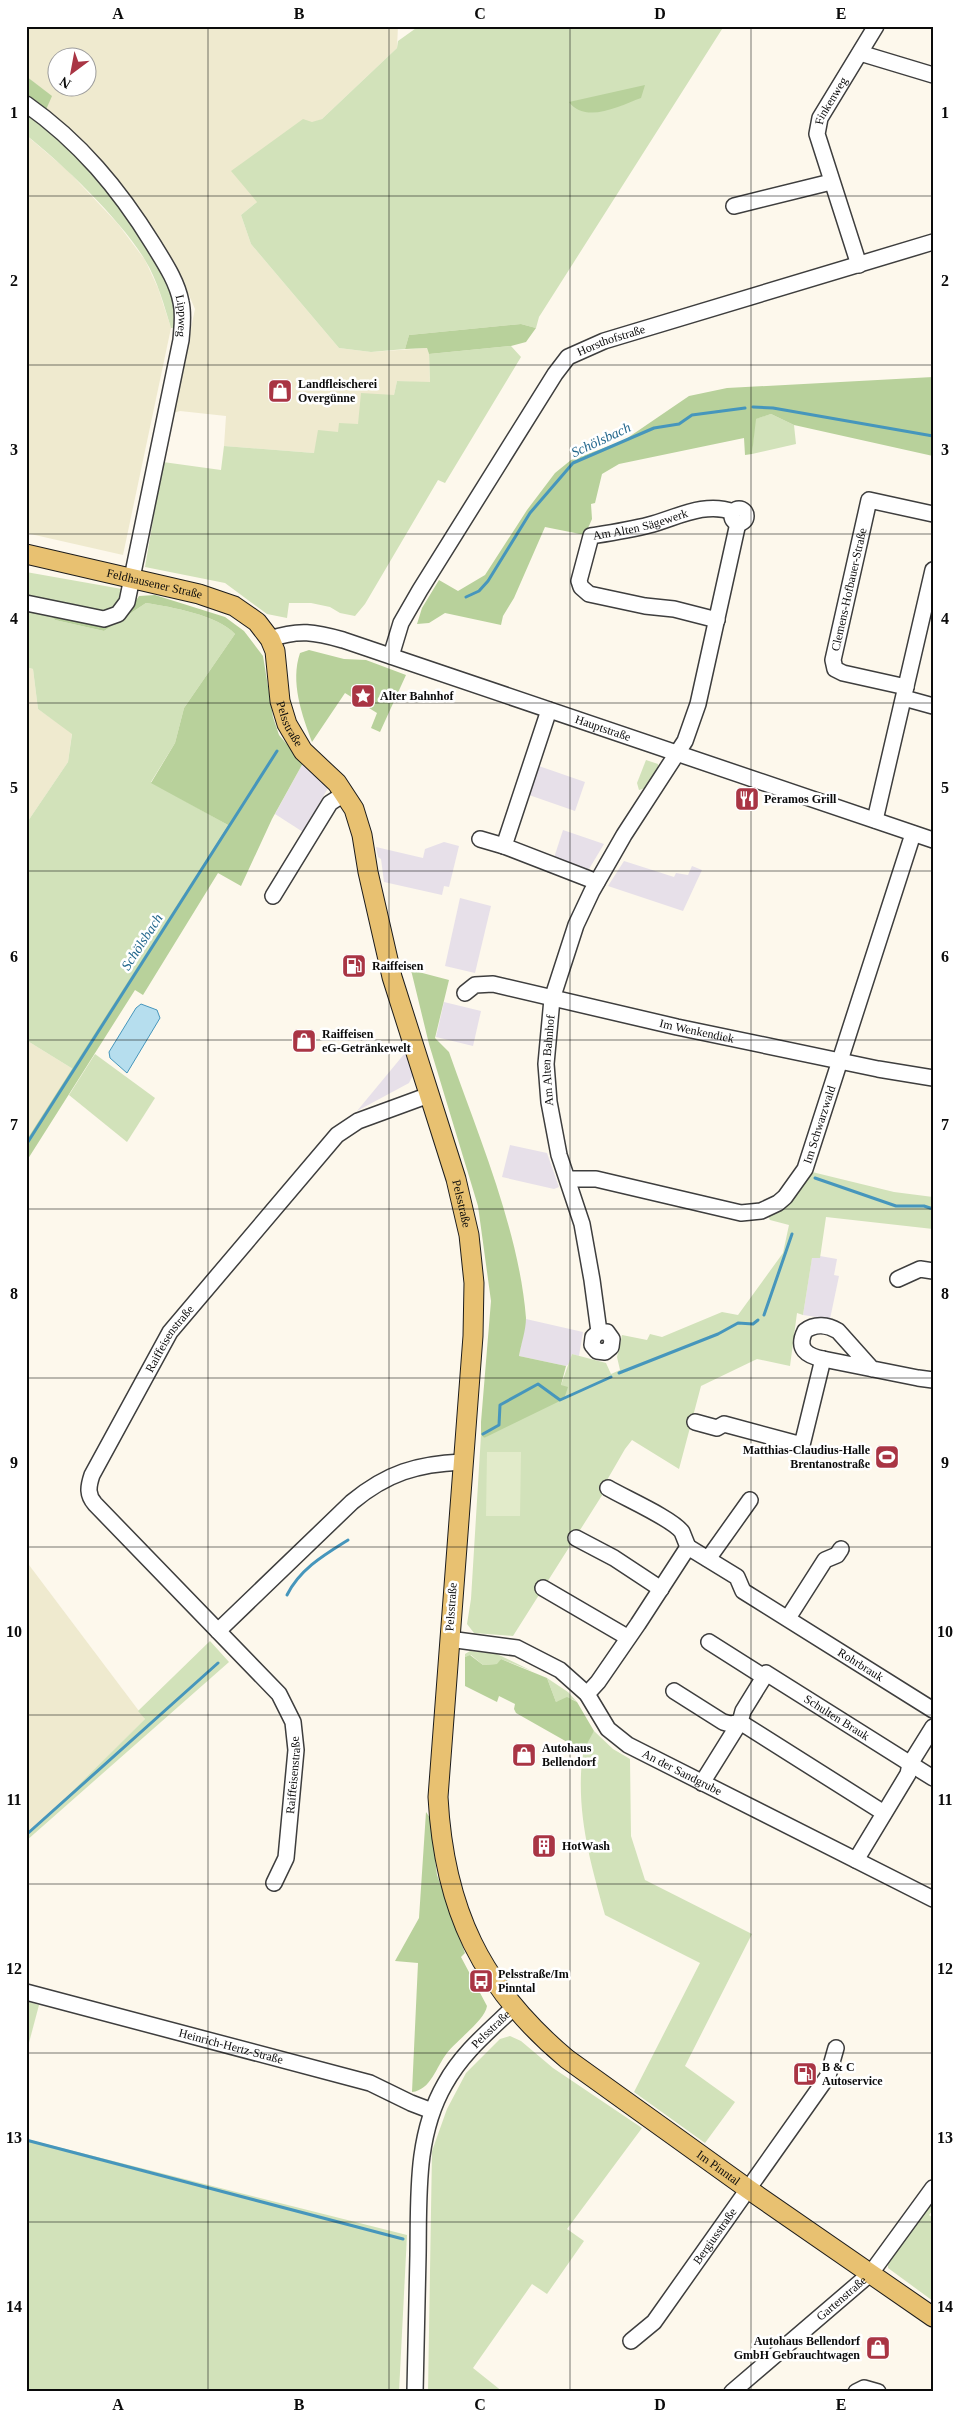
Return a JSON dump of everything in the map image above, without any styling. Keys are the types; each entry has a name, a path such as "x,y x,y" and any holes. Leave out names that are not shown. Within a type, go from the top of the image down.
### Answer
{"main road":[{"name":"Feldhausener Straße","path":"26,554 199,594 234,606 257,622 270,639"},
{"name":"Pelsstraße","path":"270,639 275,651 280,702 287,724 302,751 337,783 354,809 362,835 368,872 392,977 456,1179 470,1235 474,1282 472,1346 438,1797 442,1852 454,1899 471,1941 489,1974 513,2008"},
{"name":"Im Pinntal","path":"513,2008 544,2040 567,2059 748,2189 933,2317"}],"street":[{"name":"Finkenweg","path":"859,265 817,134 820,118 876,26"},
{"path":"860,53 933,75"},
{"name":"Lippweg","path":"26,104 95,163 113,184 165,263 181,301 183,315 181,340 133,578 123,609 118,614 104,619 26,603"},
{"path":"734,206 831,182"},
{"name":"Horsthofstraße","path":"391,656 401,623 420,590 555,374 568,357 604,341 933,242"},
{"name":"Clemens-Hofbauer-Straße","path":"933,514 869,500 832,660 835,669 905,693 933,706"},
{"name":"Am Alten Sägewerk","path":"679,754 698,704 717,620 735,518 719,507 669,517 651,525 591,536 579,581 581,587 589,594 645,606 674,609 717,620"},
{"path":"875,820 930,593 933,570"},
{"name":"Hauptstraße","path":"270,639 289,632 310,632 391,656 933,840"},
{"path":"504,846 550,710"},
{"name":"Am Alten Bahnhof","path":"599,1332 583,1233 569,1180 559,1154 548,1102 546,1064 552,999 576,925 597,882 624,835 679,754"},
{"path":"273,896 330,803 344,794"},
{"name":"Im Schwarzwald","path":"569,1180 596,1179 741,1213 770,1208 785,1197 805,1169 913,834"},
{"path":"480,839 504,846 597,882"},
{"name":"Im Wenkendiek","path":"465,993 475,985 493,984 552,999 840,1061 933,1078"},
{"name":"Raiffeisenstraße","path":"274,1883 286,1858 296,1750 293,1722 279,1694 93,1501 88,1491 92,1475 170,1332 337,1135 358,1121 429,1095"},
{"path":"898,1279 920,1269 933,1271"},
{"path":"872,1369 838,1331 831,1327 816,1326 809,1328 802,1337 801,1346 804,1352 811,1356 872,1369 933,1380"},
{"path":"695,1422 717,1428 724,1424 802,1445 823,1359"},
{"path":"218,1631 366,1491 384,1478 426,1465 462,1462"},
{"name":"Rohrbrauk","path":"608,1488 631,1502 644,1506 681,1531 688,1547 737,1577 743,1591 933,1710"},
{"path":"708,1559 750,1500"},
{"path":"576,1538 614,1558 661,1589"},
{"path":"587,1694 598,1682 688,1547"},
{"path":"788,1618 825,1560 837,1555 841,1549"},
{"path":"543,1588 627,1637"},
{"name":"An der Sandgrube","path":"449,1639 517,1648 560,1670 587,1694 608,1728 623,1742 933,1899"},
{"name":"Schulten Brauk","path":"709,1642 764,1677 766,1673 910,1764"},
{"path":"702,1783 740,1722 742,1711 764,1677"},
{"path":"674,1691 723,1722 730,1724 740,1722 884,1812"},
{"path":"856,1860 908,1774 910,1764 933,1727"},
{"path":"910,1764 933,1778"},
{"name":"Heinrich-Hertz-Straße","path":"26,1992 370,2083 410,2104 432,2111"},
{"name":"Pelsstraße","path":"415,2392 422,2149 432,2111 457,2064 479,2038 513,2008"},
{"name":"Bergiusstraße","path":"631,2341 654,2322 828,2076 836,2048"},
{"name":"Gartenstraße","path":"732,2392 871,2273 933,2188"},
{"path":"856,2392 864,2388 878,2392"}],"shaded area":[{"path":"26,26 398,26 397,48 322,119 312,123 257,202 241,215 251,244 339,348 371,352 427,348 430,383 397,381 394,395 358,424 338,432 314,453 224,446 226,416 180,411 173,413 195,309 175,263 127,196 45,112 50,98 98,98 98,48 48,48 48,94 26,76"},
{"path":"26,135 68,171 118,224 145,260 158,288 171,328 123,555 26,533"},
{"path":"26,667 33,669 38,709 72,733 68,762 26,824"},
{"path":"303,763 326,783 328,788 303,832 275,814"},
{"path":"536,765 585,782 575,811 529,795"},
{"path":"563,830 604,844 589,869 583,870 553,861"},
{"path":"444,842 459,846 449,887 444,886 442,895 384,882 381,859 378,857 376,847 423,858 425,849"},
{"path":"624,861 674,877 676,873 688,875 692,866 702,870 683,911 608,886"},
{"path":"460,898 491,906 475,973 445,966"},
{"path":"444,1002 481,1011 473,1046 436,1037"},
{"path":"26,1040 73,1069 28,1138 26,1137"},
{"path":"405,1053 413,1075 409,1083 357,1111"},
{"path":"510,1145 547,1153 559,1187 554,1189 502,1177"},
{"path":"820,1256 837,1259 834,1275 839,1276 830,1319 803,1315 812,1257"},
{"path":"526,1319 583,1332 579,1356 572,1354 569,1364 566,1366 519,1356"},
{"path":"26,1561 145,1719 26,1837"}],"green space":[{"path":"419,26 724,26 539,317 536,328 521,324 409,335 405,349 371,352 339,348 251,244 241,215 257,202 231,171 303,119 312,122 322,119 397,48 398,41"},
{"path":"26,76 48,93 48,98 51,98 45,112 26,98"},
{"path":"645,85 641,98 613,109 593,113 584,112 569,102"},
{"path":"26,110 79,153 149,245 177,304 178,328 171,328 154,276 122,228 74,177 26,135"},
{"path":"521,324 536,328 526,342 511,346 429,354 427,348 405,349 409,335"},
{"path":"511,346 521,357 445,483 438,480 365,604 355,616 340,613 330,607 311,603 289,603 287,618 267,614 225,583 145,567 163,462 221,470 224,446 314,453 318,430 338,432 339,423 358,424 361,393 394,395 397,381 430,382 429,354"},
{"path":"933,377 933,456 794,425 771,414 756,419 752,454 745,455 744,438 619,464 602,474 595,503 591,504 592,519 585,535 545,527 514,598 503,616 501,625 445,613 429,623 417,624 422,608 439,580 458,591 485,575 527,510 555,473 571,460 623,441 689,396 727,388"},
{"path":"771,414 794,425 796,444 752,454 755,419"},
{"path":"26,572 122,589 123,597 109,613 26,598"},
{"path":"155,595 225,617 244,631 263,656 273,717 279,735 303,763 272,819 241,886 218,873 143,995 135,990 26,1162 26,1141 228,825 151,783 175,743 184,708 235,634 227,627 206,617 146,603 104,631 55,620 50,615 105,625 133,605 139,596"},
{"path":"146,603 206,617 227,627 235,634 184,708 175,743 151,782 228,825 73,1069 26,1040 26,824 68,762 72,734 38,709 33,669 26,667 26,610 50,615 55,620 104,631"},
{"path":"309,650 344,659 366,660 406,675 380,732 371,728 377,713 345,693 312,742 298,698 296,675 300,653"},
{"path":"646,760 658,764 659,770 649,787 639,790 637,783"},
{"path":"411,970 449,980 435,1038 449,1052 496,1183 515,1251 526,1318 519,1356 566,1366 561,1385 568,1387 564,1399 484,1438 481,1435 481,1422 491,1301 478,1206 429,1044"},
{"path":"95,1054 155,1098 127,1142 69,1095"},
{"path":"808,1171 894,1192 933,1197 933,1229 826,1217 820,1258 812,1258 803,1315 797,1313 790,1366 757,1359 701,1386 679,1469 632,1440 603,1487 606,1489 513,1636 474,1633 467,1624 471,1599 481,1435 484,1438 561,1385 572,1354 606,1363 611,1374 620,1370 617,1357 622,1335 647,1340 650,1334 662,1337 722,1312 738,1315 783,1253 789,1225 770,1220 768,1216 783,1209 794,1199"},
{"path":"487,1452 521,1452 520,1516 486,1516"},
{"path":"210,1641 229,1662 26,1841 26,1837 145,1719 138,1711"},
{"path":"470,1651 497,1654 532,1671 501,1659 498,1664 483,1665 471,1655 465,1657 465,1654"},
{"path":"470,1655 483,1665 497,1664 501,1659 547,1678 556,1702 567,1697 577,1702 594,1731 583,1751 516,1713 514,1709 515,1704 499,1696 497,1702 465,1686 465,1657"},
{"path":"547,1678 568,1692 577,1702 572,1699 556,1702"},
{"path":"594,1731 613,1749 630,1759 631,1836 645,1880 752,1934 685,2066 735,2102 705,2143 634,2092 700,1963 605,1915 587,1846 582,1811 581,1768 587,1741"},
{"path":"426,1812 430,1818 437,1875 465,1953 461,1957 487,2006 476,2024 447,2053 429,2082 419,2090 412,2092 418,1963 395,1961 419,1918"},
{"path":"26,2001 39,2005 26,2054"},
{"path":"510,2036 521,2041 553,2068 642,2128 567,2229 584,2241 547,2294 532,2284 473,2368 503,2392 428,2392 432,2151 447,2109 466,2073 500,2039"},
{"path":"26,2139 407,2235 399,2392 26,2392"},
{"path":"933,2199 933,2210 929,2215 933,2218 933,2301 888,2268 888,2262"}],"water":[{"path":"141,1004 157,1010 160,1018 127,1073 110,1058 109,1052 136,1008"}],"waterway":[{"name":"Schölsbach","path":"753,407 773,408 933,436"},
{"name":"Schölsbach","path":"466,597 479,591 488,581 530,513 573,463 654,428 679,424 692,415 745,408"},
{"name":"Schölsbach","path":"26,1145 277,751"},
{"path":"815,1178 896,1206 924,1206 933,1209"},
{"path":"764,1315 792,1234"},
{"path":"619,1373 718,1334 738,1323 753,1324 758,1320"},
{"path":"483,1434 499,1425 500,1405 538,1384 560,1400 611,1377"},
{"path":"287,1595 306,1570 348,1540"},
{"path":"26,1835 218,1663"},
{"path":"26,2140 403,2239"}],"place":[{"name":"Landfleischerei Overgünne","path":"280,391"},
{"name":"Alter Bahnhof","path":"363,696"},
{"name":"Peramos Grill","path":"747,799"},
{"name":"Raiffeisen","path":"354,966"},
{"name":"Raiffeisen eG-Getränkewelt","path":"304,1041"},
{"name":"Matthias-Claudius-Halle Brentanostraße","path":"887,1457"},
{"name":"Autohaus Bellendorf","path":"524,1755"},
{"name":"HotWash","path":"544,1846"},
{"name":"Pelsstraße/Im Pinntal","path":"481,1981"},
{"name":"B & C Autoservice","path":"805,2074"},
{"name":"Autohaus Bellendorf GmbH Gebrauchtwagen","path":"878,2348"}]}
